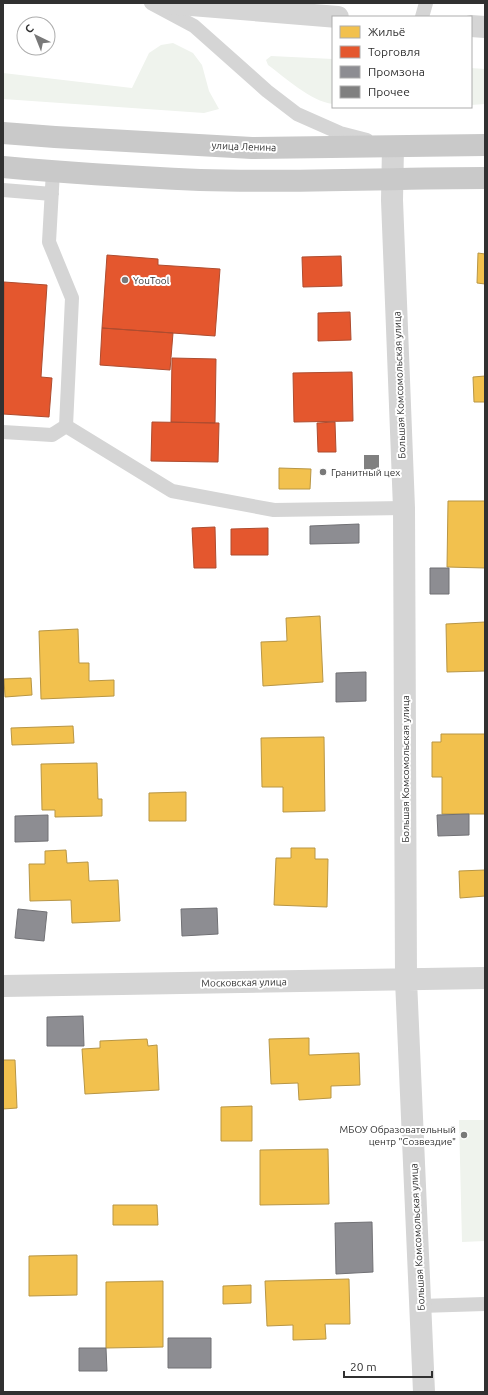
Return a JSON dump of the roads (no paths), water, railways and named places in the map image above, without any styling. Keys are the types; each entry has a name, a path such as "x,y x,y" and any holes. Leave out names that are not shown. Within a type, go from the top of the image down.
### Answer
{"main road":[{"name":"улица Ленина","path":"3,133 63,138 252,148 485,145"},
{"path":"3,167 200,180 485,178"}],"street":[{"path":"166,3 332,17"},
{"path":"472,26 485,27"},
{"name":"Большая Комсомольская улица","path":"393,147 392,200 404,508 406,980 424,1392"},
{"name":"Московская улица","path":"3,986 485,978"}],"lane":[{"path":"151,3 194,26 267,91 297,114 340,133 393,147"},
{"path":"422,16 426,3"},
{"path":"53,171 49,242 72,298 66,426"},
{"path":"3,190 52,194"},
{"path":"66,426 172,491 274,510 404,508"},
{"path":"3,432 52,435 66,426"},
{"path":"420,1306 485,1304"}],"place":[{"name":"YouTool","path":"125,280"},
{"name":"Гранитный цех","path":"323,472"},
{"name":"МБОУ Образовательный центр \"Созвездие\"","path":"464,1135"}]}
